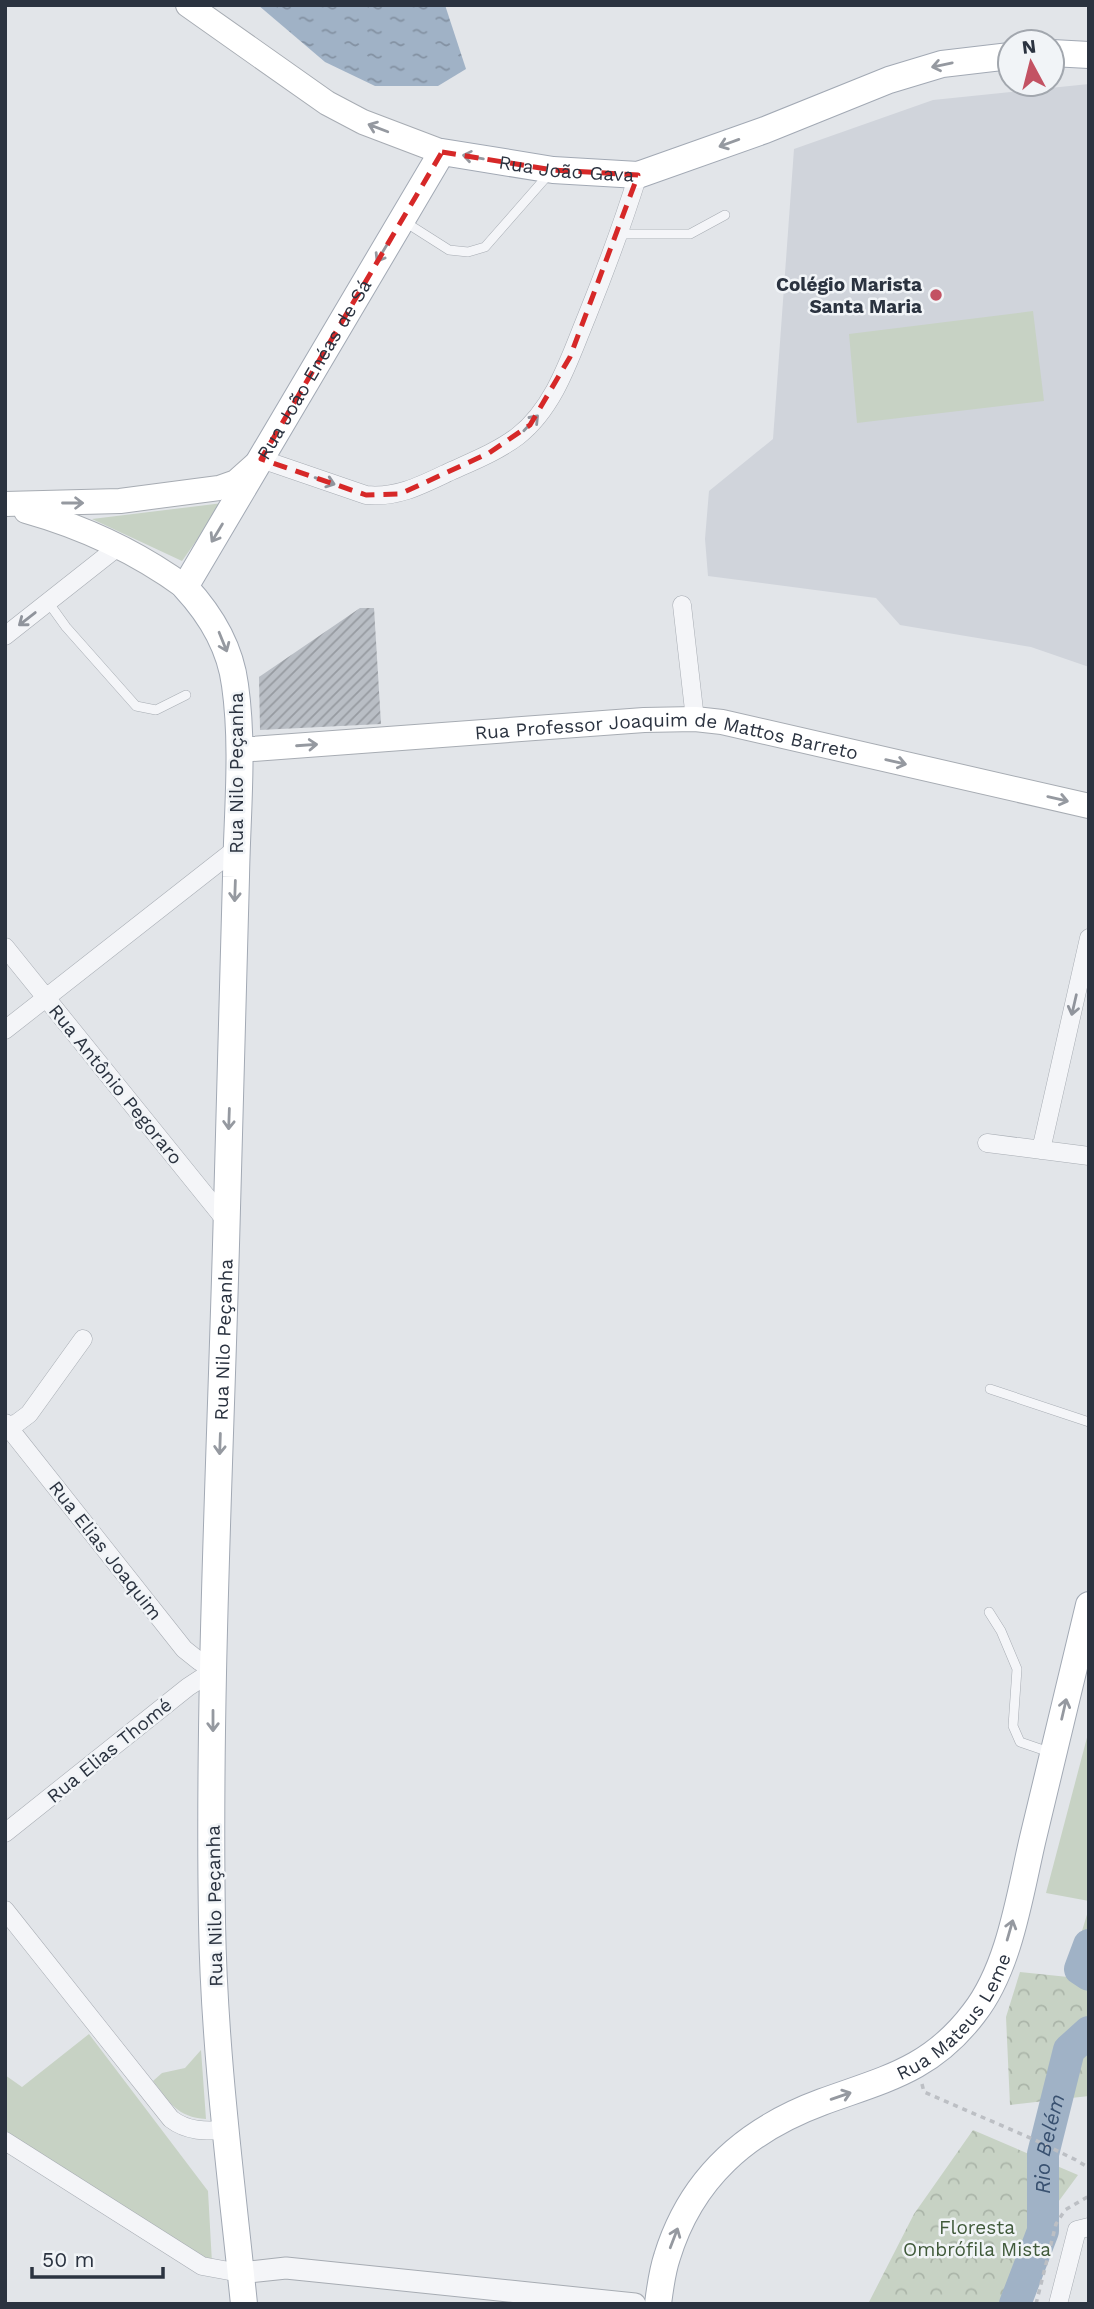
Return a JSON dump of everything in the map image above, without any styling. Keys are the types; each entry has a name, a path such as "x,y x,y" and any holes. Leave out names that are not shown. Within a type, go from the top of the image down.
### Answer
{"main road":[{"name":"Rua João Gava","path":"188,5 327,103 363,122 442,152 553,170 638,175 765,130 889,80 942,64 996,58"},
{"path":"1066,54 1089,55"},
{"name":"Rua João Enéas de Sá","path":"185,586 442,152"},
{"path":"5,504 120,501 219,488 236,482 261,459"},
{"name":"Rua Nilo Peçanha","path":"5,504 72,526 119,546 152,563 185,586 218,628 235,682 239,750 214,1670 212,1925 226,2130 244,2304"},
{"name":"Rua Professor Joaquim de Mattos Barreto","path":"239,750 644,720 695,719 722,722 1089,806"},
{"name":"Rua Mateus Leme","path":"657,2304 666,2259 676,2230 691,2200 710,2174 732,2152 793,2114 911,2070 933,2056 976,2011 1004,1952 1089,1605"}],"street":[{"path":"261,459 366,495 383,497 400,494 429,482 517,436 541,411 557,385 620,234 638,175"},
{"path":"5,636 119,546"},
{"path":"682,606 695,719"},
{"path":"5,1030 237,848"},
{"path":"1041,1150 1089,938"},
{"name":"Rua Antônio Pegoraro","path":"5,947 227,1222"},
{"path":"987,1143 1089,1156"},
{"path":"6,1425 17,1423 29,1414 83,1339"},
{"name":"Rua Elias Joaquim","path":"6,1425 184,1649 214,1670"},
{"name":"Rua Elias Thomé","path":"5,1833 188,1687 214,1670"},
{"path":"5,1910 171,2119 179,2126 193,2130 226,2130"},
{"path":"5,2141 202,2266 240,2273 286,2268 635,2304"},
{"path":"1058,2304 1083,2229"}],"lane":[{"path":"402,220 449,250 468,252 485,247 553,170"},
{"path":"620,234 690,234 725,215"},
{"path":"48,602 66,627 136,706 156,709 186,695"},
{"path":"990,1389 1089,1422"},
{"path":"989,1612 1001,1631 1017,1669 1013,1726 1020,1742 1053,1754"}],"path":[{"path":"921,2086 925,2092 1055,2149 1089,2168"},
{"path":"1036,2304 1056,2224 1065,2210 1089,2196"}],"highlighted area":[{"path":"442,152 553,170 638,175 570,357 530,425 489,453 400,494 366,495 261,459"}],"shaded area":[{"name":"Colégio Marista Santa Maria","path":"1089,84 1089,667 1031,647 900,625 876,598 708,576 705,539 709,491 773,439 794,149 933,100 996,94 996,98 1066,98 1066,86"}],"green space":[{"path":"1033,311 1044,401 857,423 849,334"},
{"path":"223,503 182,561 92,519"},
{"path":"1089,1730 1089,1901 1046,1893"},
{"path":"1089,1908 1089,2096 1010,2105 1006,2017 1020,1972 1068,1977"},
{"path":"89,2034 208,2191 212,2263 5,2132 5,2075 22,2087"},
{"path":"201,2050 206,2119 196,2118 175,2108 153,2081 162,2073 185,2068"},
{"name":"Floresta Ombrófila Mista","path":"973,2130 1078,2175 1053,2209 1029,2304 868,2304 914,2214"}],"water":[{"path":"258,5 445,5 466,69 438,86 375,86 325,62"}],"building":[{"path":"360,608 374,608 381,724 260,730 259,677"}],"waterway":[{"name":"Rio Belém","path":"1089,1945 1080,1969 1089,1975"},
{"name":"Rio Belém","path":"1015,2304 1043,2231 1043,2154 1069,2050 1089,2032"}],"place":[{"name":"Colégio Marista Santa Maria","path":"936,295"}]}
